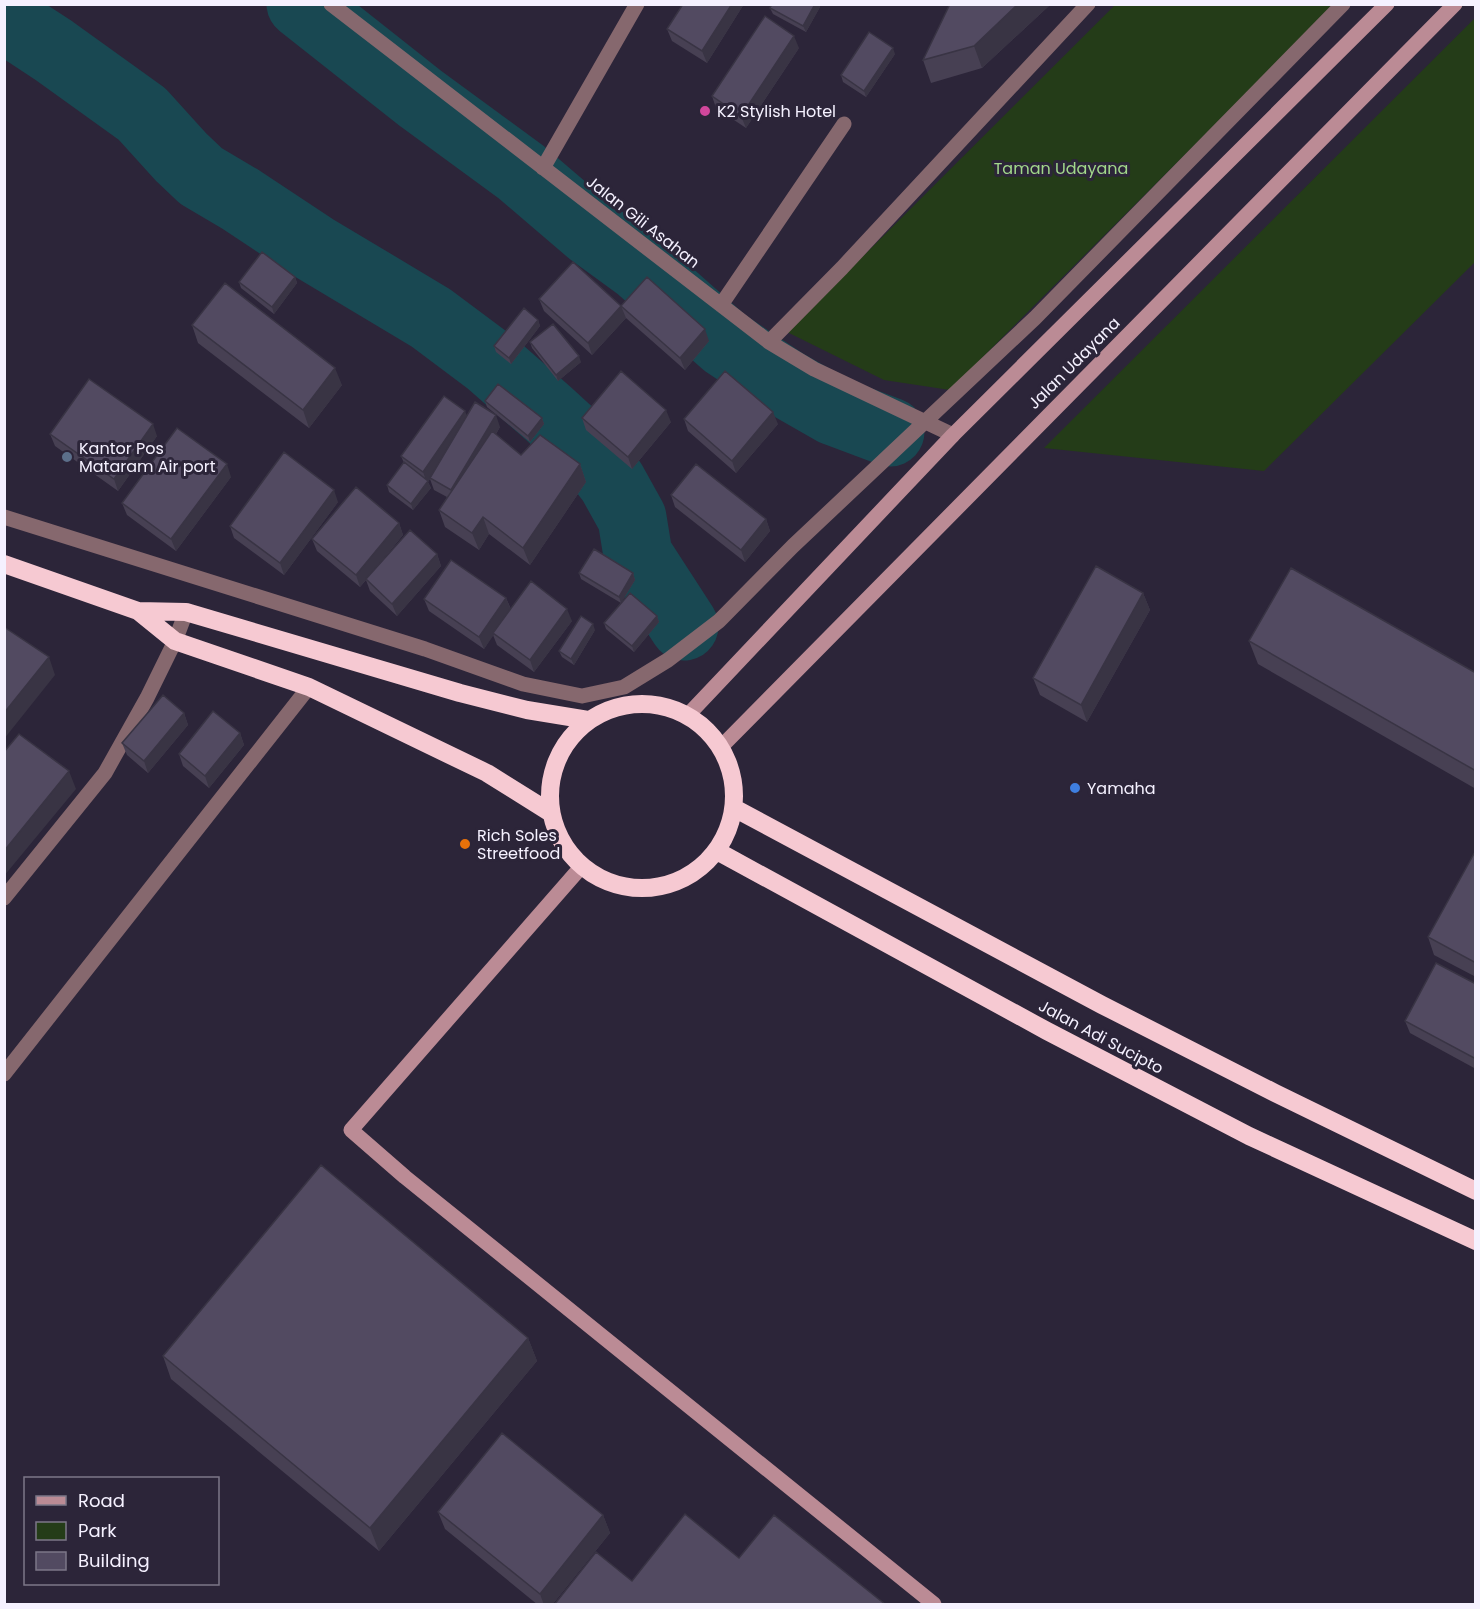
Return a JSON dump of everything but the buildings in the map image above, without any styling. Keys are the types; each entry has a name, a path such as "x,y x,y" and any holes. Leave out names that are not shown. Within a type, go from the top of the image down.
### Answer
{"highway":[{"path":"4,564 138,611 186,612 460,693 527,710 588,720"},
{"path":"138,611 176,641 309,687 487,773 551,813"},
{"path":"644,703 666,707 687,716 711,735 720,748 732,777 734,808 725,838 707,862 682,880 652,888 622,886 608,882 582,866 562,842 551,813 550,790 554,768 567,741 588,720 615,707 644,703"},
{"name":"Jalan Adi Sucipto","path":"734,808 1275,1094 1476,1191"},
{"name":"Jalan Adi Sucipto","path":"717,851 1047,1031 1249,1136 1476,1241"}],"main road":[{"name":"Jalan Udayana","path":"687,716 953,435 1387,4"},
{"name":"Jalan Udayana","path":"720,748 1455,4"},
{"path":"582,866 351,1130 433,1200 934,1605"}],"street":[{"name":"Jalan Gili Asahan","path":"331,4 769,342 814,369 953,435"},
{"path":"543,168 637,4"},
{"path":"769,342 842,268 1088,4"},
{"path":"4,517 425,649 523,684 582,696 624,687 668,660 719,621 793,546 1035,318 1343,4"},
{"path":"721,305 844,124"},
{"path":"4,898 105,773 176,641 186,612"},
{"path":"4,1074 309,687"}],"green space":[{"name":"Taman Udayana","path":"1115,5 1334,5 950,390 884,380 787,332"},
{"path":"1475,18 1475,262 1264,471 1044,448"}],"waterway":[{"path":"301,4 420,98 521,172 590,231 638,266 725,343 785,383 834,411 890,432"},
{"path":"4,18 142,114 201,176 314,248 431,318 491,363 549,414 585,447 612,482 632,518 638,555 684,626"}],"place":[{"name":"K2 Stylish Hotel","path":"705,111"},
{"name":"Kantor Pos Mataram Air port","path":"67,457"},
{"name":"Yamaha","path":"1075,788"},
{"name":"Rich Soles Streetfood","path":"465,844"}]}
